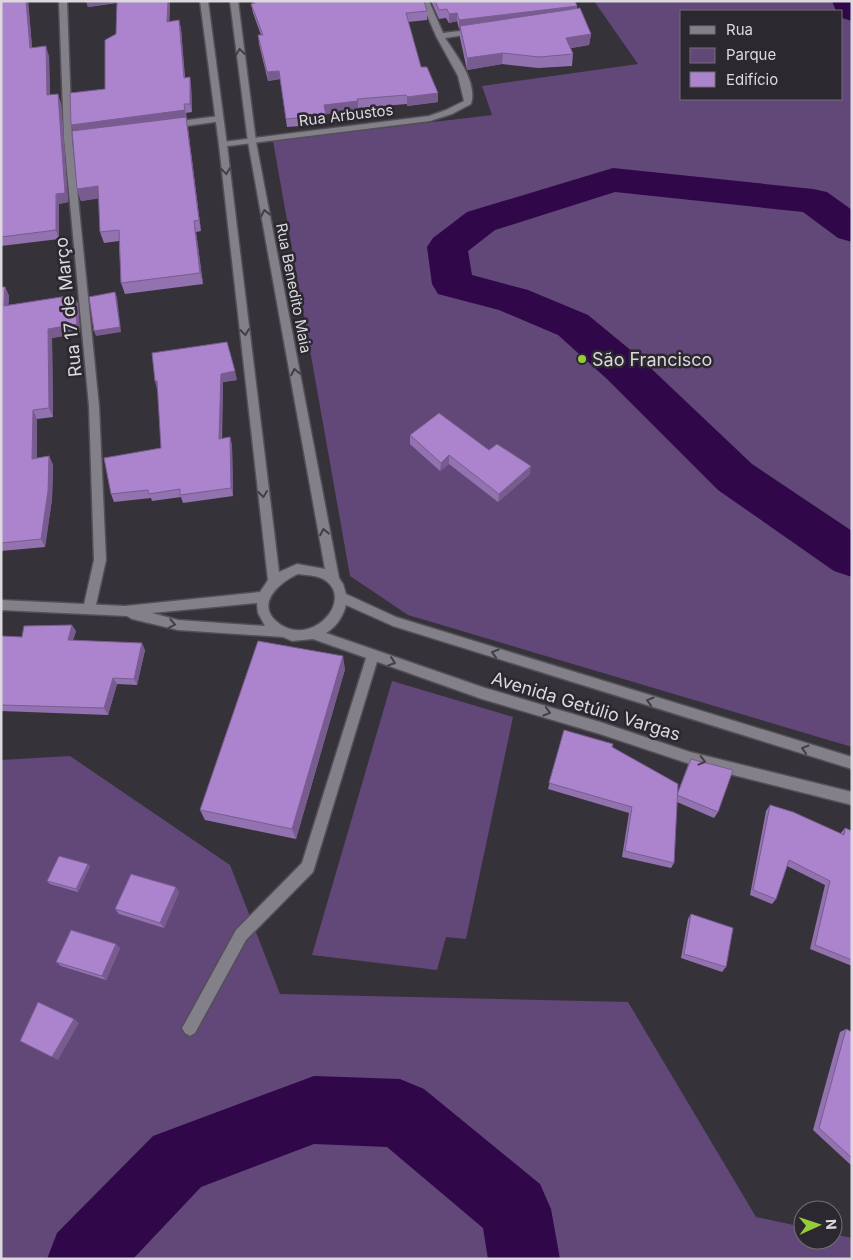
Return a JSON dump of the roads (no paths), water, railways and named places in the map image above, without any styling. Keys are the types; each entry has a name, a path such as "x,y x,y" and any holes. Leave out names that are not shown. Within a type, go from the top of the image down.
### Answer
{"street":[{"name":"Rua 17 de Março","path":"63,1 94,406 100,560 89,609"},
{"path":"204,1 223,145 274,581"},
{"name":"Rua Benedito Maia","path":"234,1 252,142 333,580"},
{"path":"425,1 440,36 486,29"},
{"name":"Rua Arbustos","path":"223,145 430,118 449,112 468,102 467,85 461,70 440,36"},
{"path":"163,127 219,120"},
{"path":"125,611 152,620 178,625 281,632 296,636 313,634 326,628 335,620 341,609 342,598 340,588 324,573 311,569 297,570 284,574 274,581 264,597 263,610 269,622 281,632"},
{"path":"1,605 125,611 264,597"},
{"name":"Avenida Getúlio Vargas","path":"342,598 393,622 852,763"},
{"name":"Avenida Getúlio Vargas","path":"313,634 482,693 600,728 690,758 852,800"},
{"path":"190,1028 241,935 308,867 374,656"}],"waterway":[{"path":"848,1 852,11"},
{"path":"852,229 813,201 613,180 481,221 447,247 453,284 513,300 573,325 623,368 735,477 852,557"},
{"path":"83,1259 178,1161 314,1110 400,1113 515,1209 524,1259"}],"place":[{"name":"São Francisco","path":"582,359"}]}
